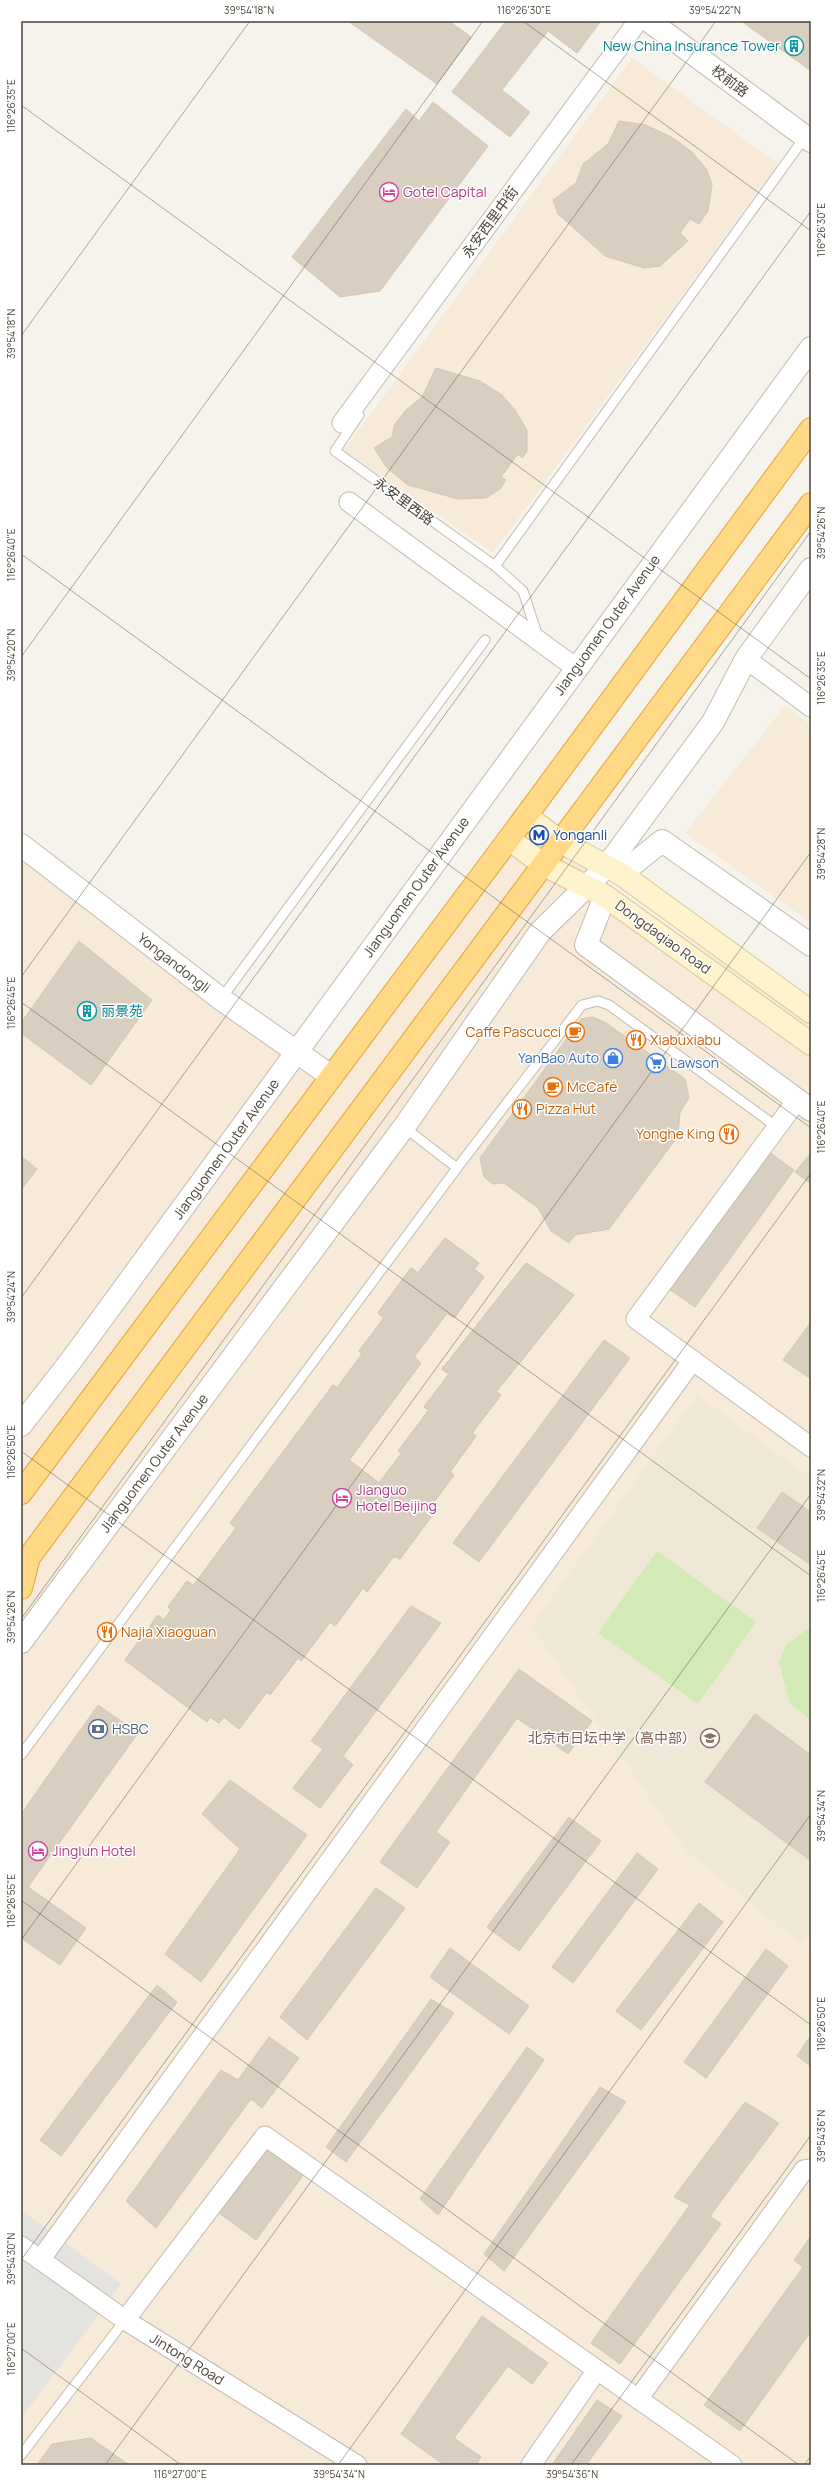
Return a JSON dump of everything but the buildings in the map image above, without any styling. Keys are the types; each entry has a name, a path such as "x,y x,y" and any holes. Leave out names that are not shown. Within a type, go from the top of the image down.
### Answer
{"highway":[{"path":"21,1493 509,839 811,429"},
{"path":"21,1588 25,1562 811,504"}],"main road":[{"name":"Dongdaqiao Road","path":"526,816 561,842 614,870 811,1012"},
{"name":"Dongdaqiao Road","path":"509,839 544,865 605,896 811,1044"}],"street":[{"name":"永安西里中街","path":"342,423 638,21"},
{"name":"校前路","path":"649,21 808,139"},
{"name":"Jianguomen Outer Avenue","path":"21,1425 296,1053 811,348"},
{"path":"349,502 576,668"},
{"name":"Jianguomen Outer Avenue","path":"21,1642 404,1127 540,932 586,886 614,870 713,722 746,659 811,569"},
{"path":"746,659 811,707"},
{"path":"614,870 662,841 811,945"},
{"name":"Yongandongli","path":"21,845 221,999 296,1053 331,1076"},
{"path":"605,896 586,945 804,1105 777,1127 636,1319 811,1447"},
{"path":"40,2260 693,1360"},
{"path":"125,2320 265,2136 732,2465"},
{"path":"638,2399 804,2170 811,2169"},
{"name":"Jintong Road","path":"21,2246 125,2320 357,2465"},
{"path":"531,2465 597,2370"}],"lane":[{"path":"495,566 808,139"},
{"name":"永安里西路","path":"395,350 380,382 336,451 495,566 523,591 540,642"},
{"path":"221,999 485,640"},
{"path":"21,1756 457,1168 582,1005 598,1001 609,1005 777,1127"},
{"path":"404,1127 457,1168"},
{"path":"21,2455 125,2320"}],"shaded area":[{"path":"632,58 778,164 493,553 344,450"},
{"path":"785,706 811,725 811,923 685,833"},
{"path":"527,827 811,1025 811,2465 21,2465 21,847 331,1076"},
{"name":"北京市日坛中学（高中部）","path":"697,1395 811,1478 811,1930 801,1944 686,1851 531,1626"},
{"path":"21,2210 121,2284 21,2419"}],"green space":[{"path":"657,1551 756,1622 698,1704 598,1633"},
{"path":"811,1627 811,1720 790,1704 779,1662 787,1644"}],"place":[{"name":"New China Insurance Tower","path":"794,46"},
{"name":"Gotel Capital","path":"389,192"},
{"name":"Yonganli","path":"539,835"},
{"name":"丽景苑","path":"87,1011"},
{"name":"Caffe Pascucci","path":"575,1032"},
{"name":"Xiabuxiabu","path":"636,1040"},
{"name":"YanBao Auto","path":"613,1058"},
{"name":"Lawson","path":"656,1063"},
{"name":"McCafé","path":"553,1087"},
{"name":"Pizza Hut","path":"522,1109"},
{"name":"Yonghe King","path":"729,1134"},
{"name":"Jianguo Hotel Beijing","path":"342,1498"},
{"name":"Najia Xiaoguan","path":"107,1632"},
{"name":"HSBC","path":"98,1729"},
{"name":"北京市日坛中学（高中部）","path":"710,1738"},
{"name":"Jinglun Hotel","path":"38,1851"}]}
